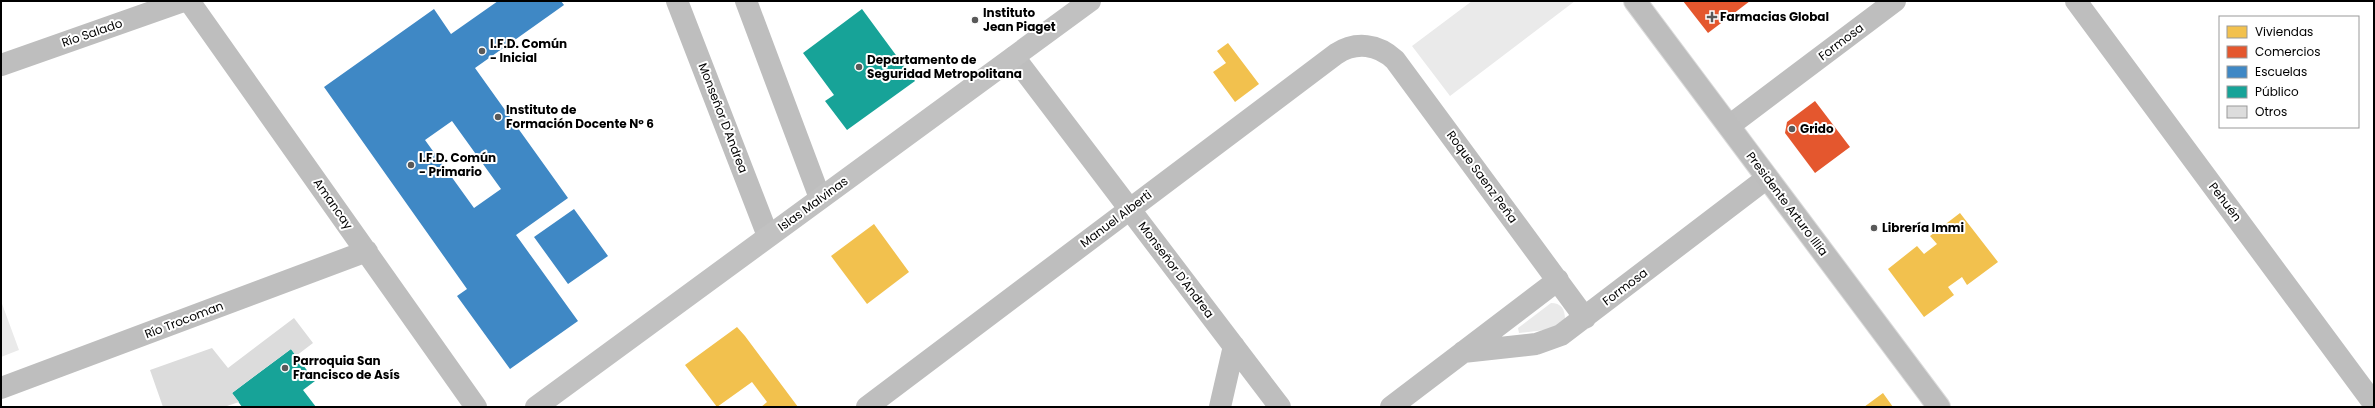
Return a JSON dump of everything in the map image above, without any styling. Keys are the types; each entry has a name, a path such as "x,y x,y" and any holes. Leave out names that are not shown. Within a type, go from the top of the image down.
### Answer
{"main road":[{"name":"Islas Malvinas","path":"536,407 1090,1"},
{"name":"Presidente Arturo Illia","path":"1635,1 1939,407"}],"street":[{"name":"Río Salado","path":"1,65 183,1"},
{"name":"Amancay","path":"190,1 476,407"},
{"name":"Monseñor D'Andrea","path":"677,1 768,236"},
{"path":"746,1 820,198"},
{"name":"Formosa","path":"1729,126 1895,1"},
{"name":"Pehuén","path":"2076,1 2374,404"},
{"name":"Manuel Alberti","path":"876,403 1129,209 1336,54 1353,46 1371,46"},
{"name":"Roque Saenz Peña","path":"1371,46 1388,53 1400,66 1585,318"},
{"name":"Monseñor D'Andrea","path":"1014,57 1280,407"},
{"name":"Formosa","path":"1463,352 1544,342 1561,335 1767,178"},
{"name":"Río Trocoman","path":"1,388 367,251"},
{"path":"1391,407 1558,280"},
{"path":"1220,407 1234,346"}],"shaded area":[{"path":"1472,1 1575,1 1450,96 1412,46"},
{"path":"1,301 19,350 1,357"},
{"path":"1551,303 1562,307 1565,319 1553,329 1519,333 1518,328"}],"building: Viviendas":[{"path":"1228,43 1259,84 1235,102 1213,72 1226,63 1217,51"},
{"path":"1960,213 1998,262 1967,285 1962,277 1948,287 1954,295 1924,317 1888,269 1917,246 1924,254 1937,244 1930,236"},
{"path":"874,224 909,272 867,304 831,256"},
{"path":"737,327 798,407 761,407 767,402 752,382 717,407 685,365"},
{"path":"1883,393 1893,407 1864,407"}],"building: Comercios":[{"name":"Farmacias Global","path":"1683,1 1750,1 1708,33"},
{"path":"1815,101 1850,147 1815,173 1785,133 1787,122"}],"building: Escuelas":[{"name":"I.F.D. Común - Primario","path":"498,1 561,1 564,5 475,68 568,198 516,235 578,321 510,369 457,296 467,289 324,87 434,9 451,34","holes":["452,121 501,189 474,208 425,140"]},
{"path":"574,209 608,256 568,284 534,237"}],"building: Público":[{"name":"Departamento de Seguridad Metropolitana","path":"862,9 915,81 847,130 825,101 834,95 803,53"},
{"name":"Parroquia San Francisco de Asís","path":"291,349 315,381 303,390 316,407 242,407 232,393"}],"building: Otros":[{"path":"294,318 313,343 296,356 291,349 232,393 239,402 224,407 163,407 150,370 212,348 228,368"}],"place":[{"name":"Farmacias Global","path":"1712,17"},
{"name":"Instituto Jean Piaget","path":"975,20"},
{"name":"I.F.D. Común - Inicial","path":"482,51"},
{"name":"Departamento de Seguridad Metropolitana","path":"859,67"},
{"name":"Instituto de Formación Docente N° 6","path":"498,117"},
{"name":"Grido","path":"1792,129"},
{"name":"I.F.D. Común - Primario","path":"411,165"},
{"name":"Librería Immi","path":"1874,228"},
{"name":"Parroquia San Francisco de Asís","path":"285,368"}]}
